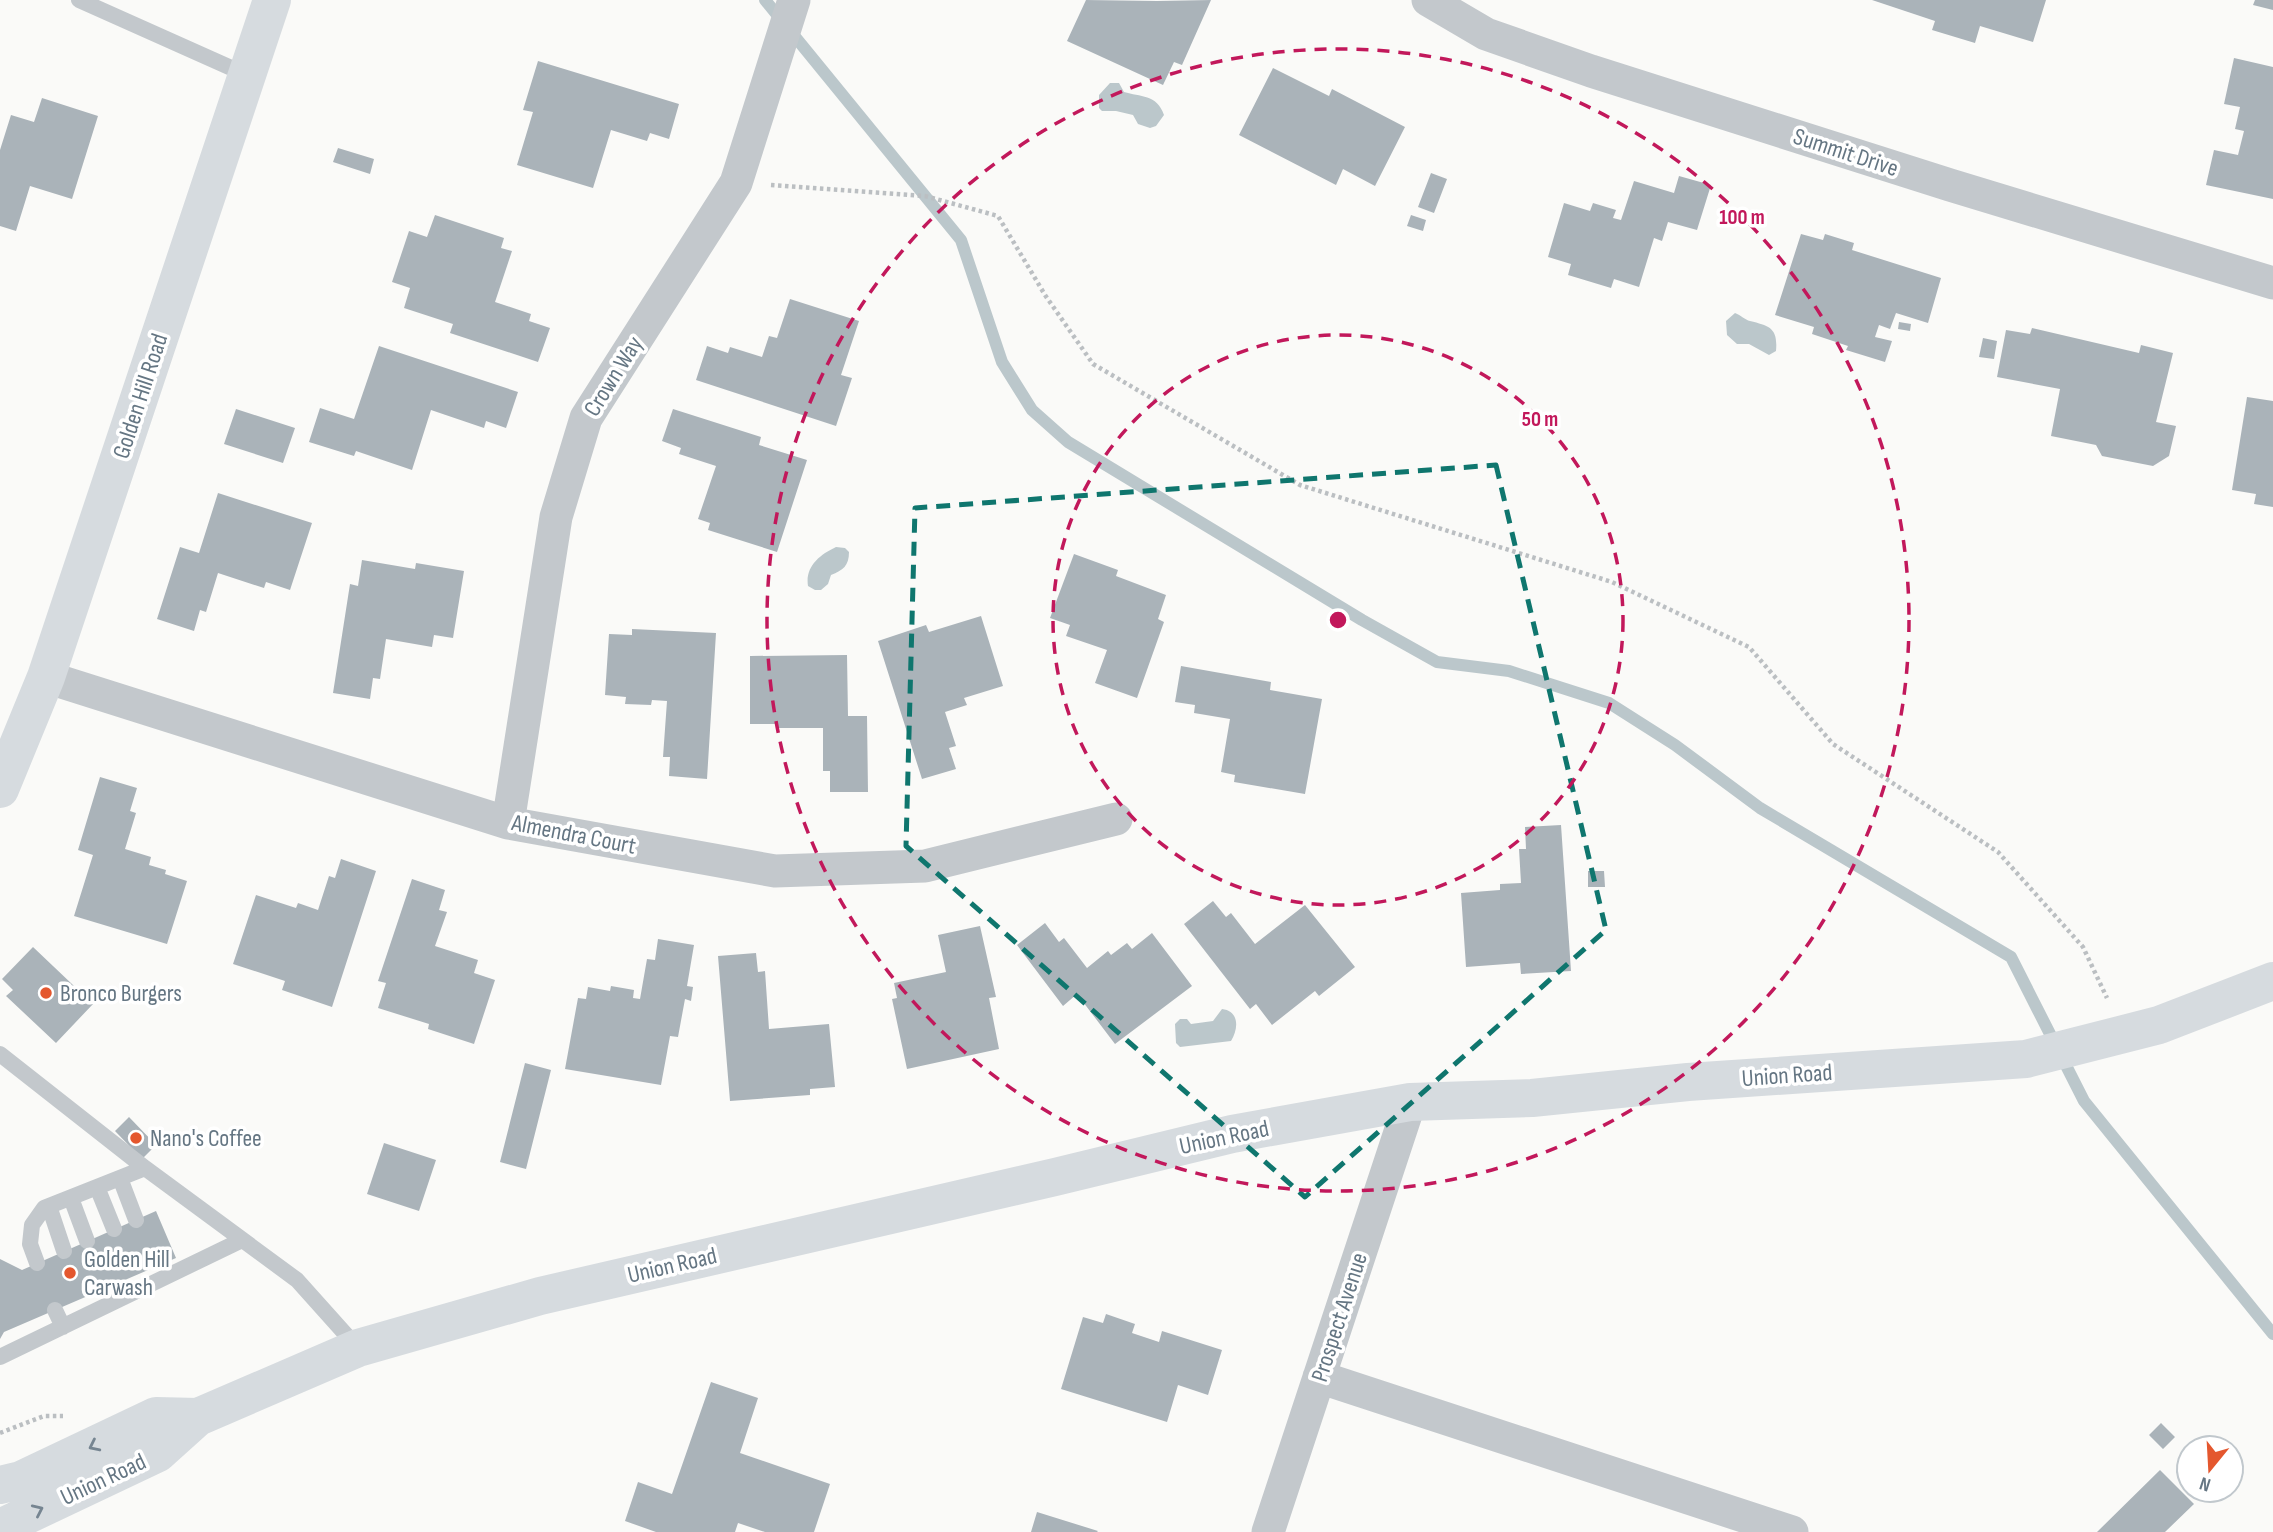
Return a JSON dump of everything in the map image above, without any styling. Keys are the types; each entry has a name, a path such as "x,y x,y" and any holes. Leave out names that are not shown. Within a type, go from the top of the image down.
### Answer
{"main road":[{"name":"Golden Hill Road","path":"0,789 46,677 272,0"},
{"name":"Union Road","path":"0,1528 158,1453 198,1417 358,1348 540,1296 1231,1134 1410,1102 1532,1098 1688,1082 2026,1059 2159,1025 2273,981"},
{"name":"Union Road","path":"0,1485 21,1480 156,1416 198,1417"}],"street":[{"name":"Crown Way","path":"508,823 556,517 586,418 736,183 794,0"},
{"name":"Summit Drive","path":"1428,0 1486,34 1591,71 1950,185 2273,283"},
{"name":"Almendra Court","path":"46,677 508,823 775,871 925,866 1116,819"},
{"name":"Prospect Avenue","path":"1268,1532 1410,1102"},
{"path":"1319,1377 1793,1532"}],"lane":[{"path":"79,0 247,75"},
{"path":"0,1055 145,1168 297,1280 358,1348"},
{"path":"37,1263 30,1244 32,1225 44,1208 145,1168"},
{"path":"120,1178 136,1220"},
{"path":"97,1187 114,1229"},
{"path":"71,1198 87,1241"},
{"path":"49,1206 64,1251"},
{"path":"0,1357 90,1314 109,1295 242,1240"},
{"path":"82,1298 90,1314"},
{"path":"55,1310 63,1327"}],"path":[{"path":"736,183 925,197 998,216 1045,295 1093,364 1300,485 1612,582 1749,646 1833,744 1998,852 2082,947 2107,999"},
{"path":"0,1433 44,1416"}],"highlighted area":[{"path":"1496,465 1606,930 1305,1197 906,846 915,508"}],"shaded area":[{"path":"1110,83 1119,83 1124,92 1157,103 1164,115 1156,126 1150,128 1138,124 1133,115 1102,111 1099,108 1099,95"},
{"path":"1735,313 1771,329 1776,337 1776,351 1769,355 1749,344 1737,344 1727,335 1726,321"},
{"path":"836,547 845,548 849,552 844,567 831,575 828,584 821,590 808,586 809,573 814,562"},
{"path":"1222,1009 1232,1013 1236,1021 1231,1041 1180,1047 1176,1043 1175,1024 1180,1019 1187,1019 1191,1024 1213,1021"}],"building":[{"path":"1086,0 1211,0 1182,65 1174,62 1163,85 1067,41"},
{"path":"1872,0 2046,0 2033,42 1980,26 1975,43 1932,30 1935,21"},
{"path":"2255,0 2273,0 2273,10 2253,5"},
{"path":"2234,58 2273,67 2273,199 2206,185 2214,150 2238,155 2244,131 2235,129 2240,107 2224,104"},
{"path":"538,61 679,104 669,139 650,133 647,141 611,130 593,188 517,165 533,112 523,110"},
{"path":"1273,68 1329,96 1332,89 1405,127 1375,186 1343,169 1336,185 1239,135"},
{"path":"42,98 98,116 72,199 30,186 16,231 0,226 0,150 11,115 34,122"},
{"path":"338,148 374,159 370,174 333,162"},
{"path":"1431,173 1447,179 1434,213 1418,207"},
{"path":"1679,176 1711,185 1697,230 1668,222 1662,241 1654,238 1639,287 1614,279 1611,288 1568,275 1571,264 1548,257 1564,203 1590,211 1593,203 1616,210 1613,218 1621,220 1634,181 1674,193"},
{"path":"435,215 504,238 501,248 512,251 495,302 531,314 529,321 550,328 538,362 450,333 453,324 404,308 410,288 392,282 409,231 427,237"},
{"path":"1411,215 1426,220 1423,231 1407,226"},
{"path":"1801,234 1823,240 1825,234 1854,243 1852,250 1941,278 1928,323 1896,313 1890,329 1879,325 1875,337 1892,341 1885,362 1846,350 1848,346 1812,334 1814,327 1775,315"},
{"path":"790,299 859,321 841,375 852,378 836,426 696,380 707,346 728,353 730,347 762,357 769,336 777,338"},
{"path":"1899,322 1911,324 1910,331 1898,329"},
{"path":"2032,328 2139,353 2141,345 2173,353 2156,422 2176,426 2169,456 2153,466 2102,456 2096,445 2051,436 2060,389 1997,377 2006,330 2030,334"},
{"path":"1983,338 1997,341 1994,359 1979,357"},
{"path":"379,346 518,392 506,428 486,421 484,428 431,410 412,470 356,451 354,456 309,442 320,408 354,419"},
{"path":"2247,397 2273,401 2273,507 2254,504 2256,494 2232,490"},
{"path":"236,409 295,428 283,463 224,444"},
{"path":"673,409 761,437 759,445 807,460 777,552 708,530 710,523 698,519 716,466 679,454 681,448 662,441"},
{"path":"218,493 312,523 290,590 266,582 264,588 218,573 206,612 200,610 194,631 157,619 180,547 199,553"},
{"path":"1074,554 1118,570 1116,576 1166,595 1158,619 1164,622 1137,698 1095,683 1107,650 1066,636 1070,625 1050,618"},
{"path":"362,560 415,569 416,563 464,571 453,638 434,635 432,647 386,639 380,679 373,678 370,699 333,693 350,584 358,586"},
{"path":"981,616 1003,686 964,698 967,705 945,712 956,746 949,748 956,769 922,779 878,641 926,625 929,632"},
{"path":"632,629 716,633 707,779 669,776 670,757 663,757 667,701 652,700 651,705 625,704 626,697 605,695 609,634 632,635"},
{"path":"847,655 848,716 867,716 868,792 830,792 830,771 823,771 823,728 777,728 778,724 750,724 750,656"},
{"path":"1181,666 1271,682 1270,690 1322,699 1305,794 1234,782 1235,775 1221,772 1230,719 1194,713 1195,705 1175,702"},
{"path":"100,777 137,788 130,811 136,813 125,849 151,857 149,865 187,881 167,944 74,916 93,855 78,850"},
{"path":"1561,825 1571,971 1521,974 1520,963 1466,967 1461,893 1500,890 1500,884 1521,883 1519,849 1526,849 1525,827"},
{"path":"341,859 376,871 332,1007 282,990 285,981 233,964 256,895 296,908 298,903 318,910 329,876 335,878"},
{"path":"1588,871 1604,871 1605,887 1588,887"},
{"path":"412,879 445,890 439,910 447,912 435,946 478,960 474,973 495,980 474,1044 428,1029 429,1024 378,1008 386,983 378,981"},
{"path":"1213,901 1226,917 1231,913 1255,944 1305,905 1355,967 1319,996 1315,991 1272,1025 1256,1004 1250,1009 1184,924"},
{"path":"1045,923 1059,942 1064,938 1087,968 1108,951 1111,955 1127,943 1132,949 1152,933 1192,986 1115,1044 1077,994 1063,1006 1017,945"},
{"path":"980,926 996,997 989,998 999,1049 907,1069 892,999 897,998 894,983 946,972 938,935"},
{"path":"658,939 694,945 687,986 693,987 691,1001 685,999 678,1037 670,1036 661,1085 565,1069 578,998 586,999 588,987 610,991 611,986 634,990 633,998 640,999 647,959 655,960"},
{"name":"Bronco Burgers","path":"33,947 93,1004 56,1043 6,996 13,990 2,979"},
{"path":"756,953 758,972 765,971 769,1029 829,1024 835,1087 810,1089 810,1095 730,1101 718,956"},
{"path":"525,1063 551,1070 526,1169 500,1162"},
{"name":"Nano's Coffee","path":"129,1117 156,1145 142,1159 115,1131"},
{"path":"384,1143 436,1160 419,1211 367,1194"},
{"name":"Golden Hill Carwash","path":"156,1211 176,1258 4,1332 0,1339 0,1259 22,1270"},
{"path":"1106,1314 1135,1324 1132,1333 1159,1342 1162,1331 1222,1350 1208,1395 1178,1385 1167,1422 1061,1389 1083,1317 1103,1323"},
{"path":"711,1382 758,1398 740,1453 830,1484 814,1532 765,1532 738,1523 735,1532 656,1532 625,1521 638,1482 672,1494"},
{"path":"2161,1423 2175,1437 2163,1449 2149,1435"},
{"path":"2160,1470 2175,1485 2175,1504 2194,1504 2165,1532 2097,1532"},
{"path":"1037,1512 1098,1531 1031,1532"}],"waterway":[{"path":"765,0 961,240 1002,362 1032,410 1068,442 1362,620 1437,662 1509,671 1609,703 1675,745 1760,808 2011,957 2084,1101 2273,1334"}],"place":[{"name":"Bronco Burgers","path":"46,993"},
{"name":"Nano's Coffee","path":"136,1138"},
{"name":"Golden Hill Carwash","path":"70,1273"}]}
